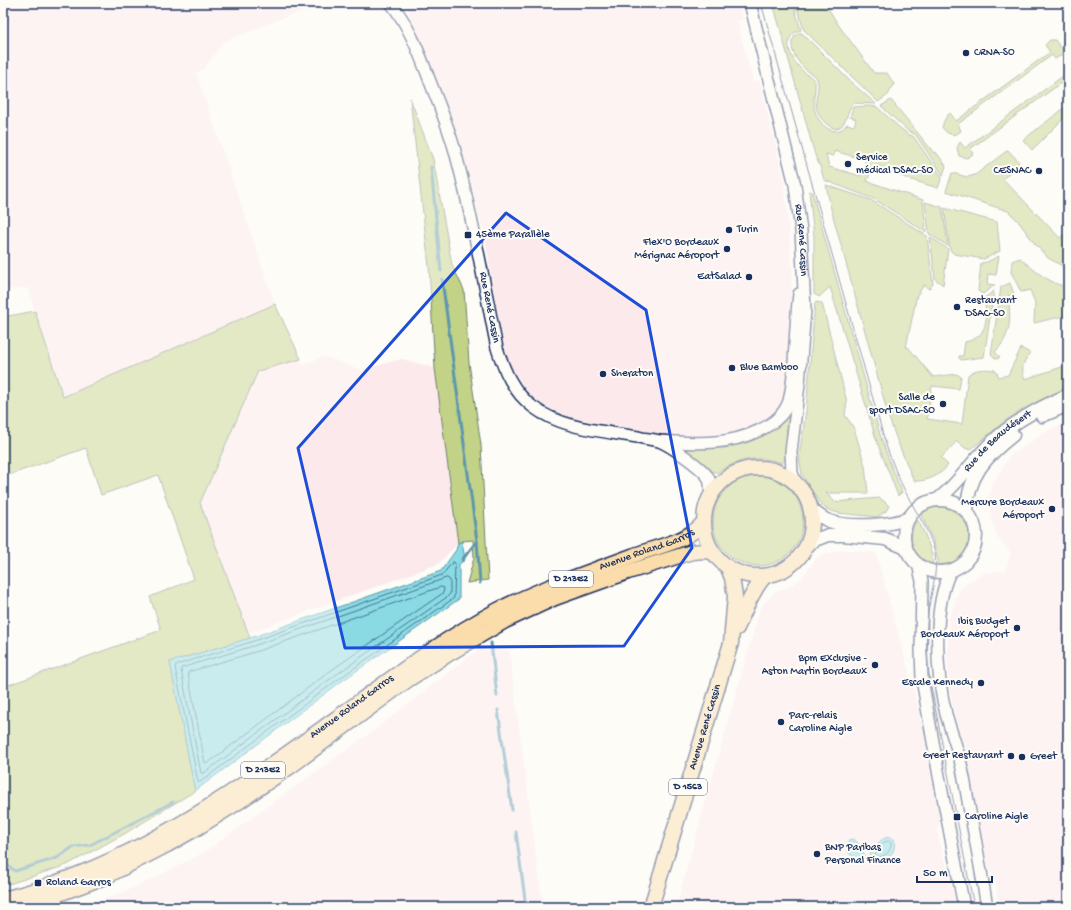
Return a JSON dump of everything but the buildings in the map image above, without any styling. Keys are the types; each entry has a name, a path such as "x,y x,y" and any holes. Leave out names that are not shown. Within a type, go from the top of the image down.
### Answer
{"main road":[{"name":"Rue de Beaudésert","path":"937,500 947,493 982,452 1006,430 1038,409 1068,395"},
{"name":"Rue de Beaudésert","path":"967,512 969,489 976,473 986,460 1023,426 1068,405"},
{"path":"750,468 766,468 781,472 795,482 805,494 811,509 812,528 807,546 800,557 790,566 778,573 766,576 740,574 728,568 713,552 706,538 704,522 706,508 711,495 721,482 734,473 750,468"},
{"path":"937,500 948,501 958,505 967,512 972,520 976,541 972,552 965,562 951,570 936,572 926,569 911,557 906,548 904,538 905,527 909,518 916,509 925,503 937,500"},
{"path":"811,509 819,516 830,521 845,524 877,525 900,522 909,518"},
{"name":"Avenue Roland Garros","path":"3,899 36,890 106,863 143,845 191,817 228,795 279,760 403,668 488,615 515,601 637,554 687,537 704,522"},
{"path":"807,546 815,540 828,535 843,535 885,539 906,548"},
{"name":"Avenue Roland Garros","path":"23,907 105,877 197,828 291,766 409,679 447,654 505,621 555,598 635,570 692,552 713,552"},
{"name":"Avenue René Cassin","path":"652,907 731,643 735,596 732,578 728,568"},
{"name":"D 1563","path":"731,643 750,599 759,583 766,576"}],"street":[{"name":"Rue René Cassin","path":"391,3 410,31 450,134 468,206 497,348 512,384 521,396 532,406 553,418 574,425 660,441 681,454 704,472 708,478 711,495"},
{"name":"Rue René Cassin","path":"750,3 797,192 801,231 805,310 803,345 790,452 792,472 795,482"},
{"path":"660,441 709,443 734,440 771,424 786,408 792,383 797,311 802,267"},
{"path":"918,564 922,581 920,650 922,679 964,907"},
{"path":"951,570 945,585 940,618 938,648 940,682 946,712 960,759 987,907"}],"highlighted area":[{"path":"506,213 646,310 692,548 624,646 345,648 298,448"}],"shaded area":[{"path":"3,3 327,3 285,17 223,42 204,69 196,73 275,304 63,397 28,288 3,290"},
{"path":"406,3 738,3 743,19 737,21 753,82 759,80 783,177 788,216 792,270 791,328 788,378 784,398 778,411 754,427 738,433 722,436 680,437 568,417 541,404 526,391 509,363 499,323 485,236 449,112 411,20"},
{"path":"324,356 361,370 402,359 435,368 458,543 438,564 248,633 200,503 258,371 301,359 303,365"},
{"path":"1068,423 1068,907 999,907 995,879 988,866 973,788 950,692 947,656 950,617 960,589 986,572 1005,571 1011,553 997,537 988,500 994,482 1009,457 1050,429"},
{"path":"846,550 876,553 918,706 940,820 937,830 943,858 948,868 956,907 676,907 760,609 773,593 789,587 801,579 817,558 823,554"},
{"path":"479,649 509,651 543,907 85,907 141,885 203,853 377,728"}],"green space":[{"path":"773,3 825,3 837,23 874,73 887,73 894,84 888,95 878,102 804,30 798,11 799,9 795,10 801,30 791,37 789,48 793,59 803,71 815,81 814,106 815,112 821,123 831,130 836,131 842,129 847,124 854,126 856,119 850,117 853,107 877,107 900,128 909,135 913,136 942,177 938,188 908,179 877,165 875,169 865,163 865,160 835,151 833,156 826,154 829,167 861,176 865,170 870,174 867,181 923,200 926,232 874,199 824,180 815,155"},
{"path":"799,33 802,33 852,83 876,104 854,103 849,110 843,125 835,129 828,125 819,115 816,107 818,85 817,79 798,61 793,51 792,41"},
{"path":"1050,40 1055,40 1063,51 1062,55 1055,59 1052,55 958,124 961,131 958,133 951,134 944,130 942,127 943,123 950,113 956,121 1050,52 1045,45"},
{"path":"1068,66 1068,78 970,149 973,154 967,158 959,156 957,148 960,142 965,148 1067,73 1064,68"},
{"path":"410,98 433,159 452,265 464,290 469,363 481,445 488,580 467,583 474,558 473,540 458,543 435,368 429,267"},
{"path":"891,100 934,153 936,152 946,166 943,175 915,134 908,131 881,106"},
{"path":"1068,105 1068,114 1032,150 1023,140"},
{"path":"1008,150 1019,162 1003,179 1060,238 1068,231 1068,269 1048,258 1008,211 946,191 952,173 967,177 975,175"},
{"path":"826,185 871,200 927,236 933,284 929,289 924,285 917,295 906,347 908,347 933,377 957,374 961,377 959,389 932,386 927,419 962,424 968,375 974,371 984,369 995,370 999,377 1008,375 1021,348 1030,353 1023,365 1025,379 1068,365 1068,389 1024,410 1005,421 970,450 965,448 957,441 941,458 948,465 942,472 929,479 914,481 889,418 831,209"},
{"path":"809,191 812,192 881,438 902,492 898,496 876,439 830,287 819,297 814,294 814,236"},
{"path":"925,202 942,207 948,246 929,234"},
{"path":"944,208 997,222 1000,251 984,259 954,254 950,250"},
{"path":"930,237 948,249 943,285 935,279"},
{"path":"999,256 996,275 988,274 987,284 995,285 983,294 978,291 981,263 987,262"},
{"path":"1020,258 1049,280 1068,287 1068,315 1034,323 1035,303 1030,290 1021,292 1011,272 1012,261"},
{"path":"1010,283 1014,294 1008,296 1010,312 1009,326 1005,339 995,352 1000,357 997,359 991,354 1001,287"},
{"path":"994,291 984,357 961,360 959,356 963,356 965,342 973,340 978,336 985,325 986,312 983,299"},
{"path":"815,302 822,303 847,402 845,415 854,428 865,466 868,493 826,493 835,502 879,498 889,506 886,511 877,517 838,513 829,510 822,506 802,475 799,456 806,411"},
{"path":"275,304 301,359 258,371 200,503 250,638 170,662 195,791 124,834 67,865 9,884 3,882 3,687 161,630 150,597 194,579 158,475 101,495 86,448 3,477 3,317 35,311 63,397"},
{"path":"792,400 787,429 785,460 782,463 765,459 748,460 732,464 717,473 714,471 711,473 708,468 685,450 685,446 740,441"},
{"path":"749,476 767,476 783,483 796,496 803,512 803,530 796,546 783,559 767,566 749,566 733,559 720,546 713,530 713,512 720,496 733,483"},
{"path":"938,507 950,509 959,515 965,522 969,541 966,550 960,557 951,563 939,565 933,540 921,515 930,508"},
{"path":"917,519 927,540 933,564 920,557 915,552 911,540"}],"water":[{"path":"462,541 465,560 459,564 459,599 342,681 195,791 170,662 250,638 441,571 456,550 458,543"},
{"path":"889,837 893,839 894,850 888,858 878,862 868,858 879,842"},
{"path":"849,840 855,840 862,848 864,861 856,860 848,852 847,845"}],"waterway":[{"path":"431,167 441,271"},
{"path":"442,279 477,541 480,583"},
{"path":"462,560 477,541"},
{"path":"491,643 497,696"},
{"path":"498,710 512,810"},
{"path":"3,862 15,871 57,858 73,847 90,845 173,802"},
{"path":"516,832 526,907"}],"tram line":[{"path":"761,3 886,445 900,482 923,523 935,554 935,577 927,623 928,664 974,907"}],"place":[{"name":"CRNA-SO","path":"966,53"},
{"name":"Service médical DSAC-SO","path":"848,164"},
{"name":"CESNAC","path":"1039,171"},
{"name":"Turin","path":"729,230"},
{"name":"45ème Parallèle","path":"468,235"},
{"name":"Flex'O Bordeaux Mérignac Aéroport","path":"727,249"},
{"name":"EatSalad","path":"749,277"},
{"name":"Restaurant DSAC-SO","path":"957,307"},
{"name":"Blue Bamboo","path":"732,368"},
{"name":"Sheraton","path":"603,374"},
{"name":"Salle de sport DSAC-SO","path":"943,404"},
{"name":"Mercure Bordeaux Aéroport","path":"1052,509"},
{"name":"Ibis Budget Bordeaux Aéroport","path":"1017,628"},
{"name":"Bpm Exclusive - Aston Martin Bordeaux","path":"875,665"},
{"name":"Escale Kennedy","path":"981,683"},
{"name":"Parc-relais Caroline Aigle","path":"781,722"},
{"name":"Greet Restaurant","path":"1011,756"},
{"name":"Greet","path":"1022,757"},
{"name":"Caroline Aigle","path":"957,817"},
{"name":"BNP Paribas Personal Finance","path":"817,854"},
{"name":"Roland Garros","path":"38,883"}]}
